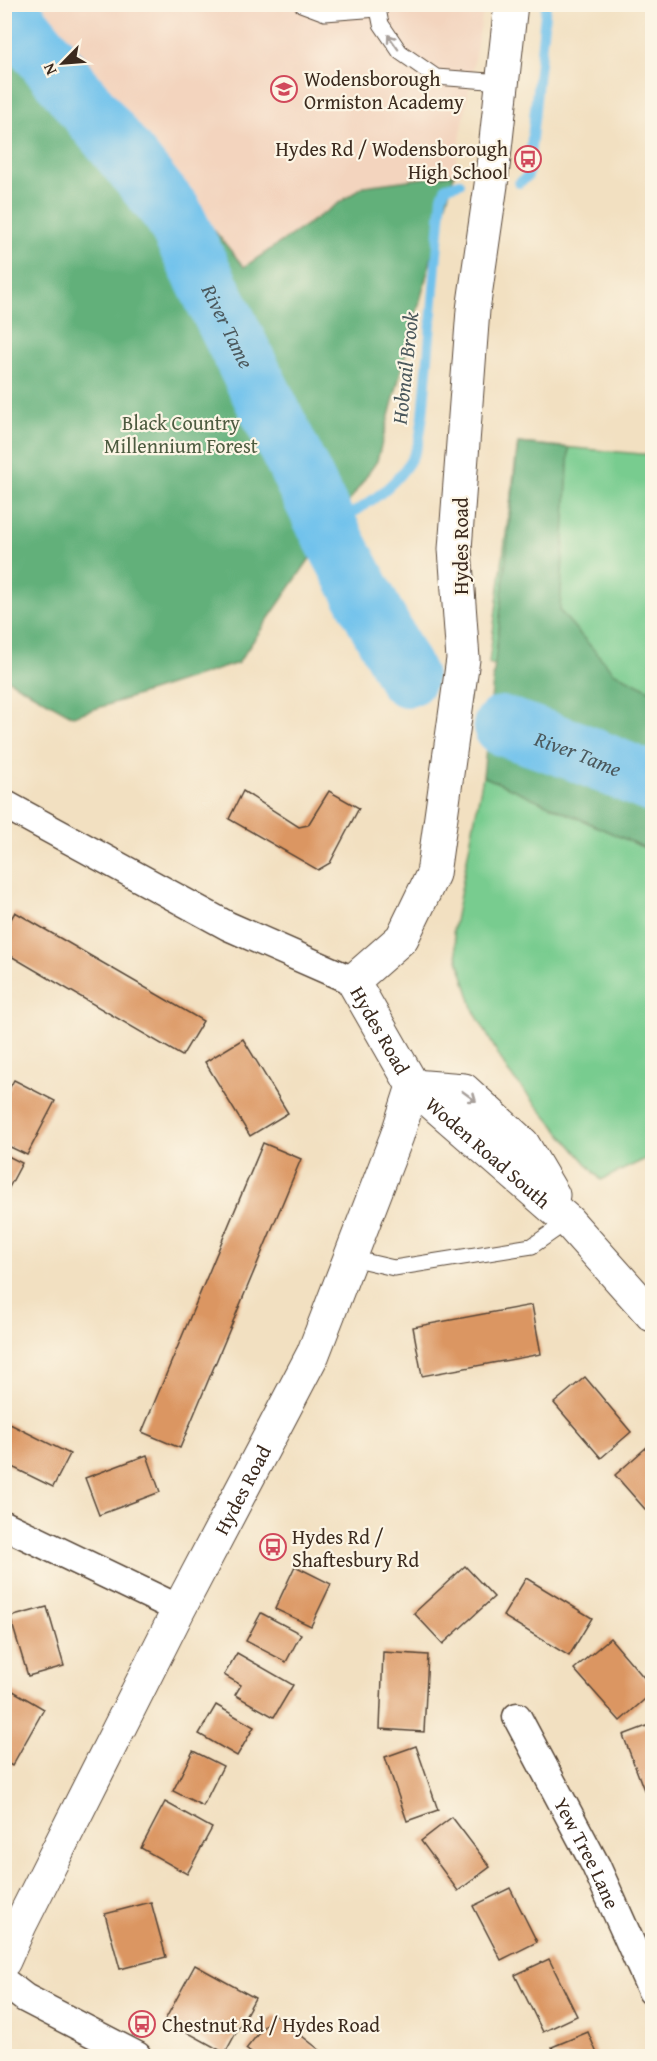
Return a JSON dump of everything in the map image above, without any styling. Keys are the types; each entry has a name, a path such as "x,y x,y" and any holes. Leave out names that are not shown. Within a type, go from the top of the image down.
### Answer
{"street":[{"name":"Hydes Road","path":"4,1961 179,1609 313,1354 351,1258 413,1086 353,981 402,938 433,874 463,659 455,549 473,310 491,185 511,4"},
{"path":"4,804 228,926 353,981"},
{"name":"Woden Road South","path":"413,1086 568,1221 652,1315"},
{"path":"4,1525 179,1609"},
{"name":"Yew Tree Lane","path":"517,1717 596,1866 652,1991"},
{"path":"4,1982 25,1998 137,2056"}],"lane":[{"path":"301,4 325,13 378,7 381,24 400,52 436,77 501,82"},
{"path":"351,1258 394,1268 532,1246 568,1221"}],"shaded area":[{"name":"Wodensborough Ormiston Academy","path":"31,5 484,5 454,174 364,186 244,267"}],"green space":[{"name":"Black Country Millennium Forest","path":"5,4 31,5 244,267 364,186 454,174 377,461 238,663 73,716 5,678"},
{"path":"518,443 652,455 652,735 489,663"},
{"path":"518,443 569,448 560,611 613,672 652,691 652,851 483,776"},
{"path":"483,776 652,851 652,1156 601,1180 508,1072 474,1011 458,959 453,931"}],"building":[{"path":"243,791 299,827 308,825 329,791 359,808 330,863 318,870 229,819"},
{"path":"15,912 203,1021 182,1056 4,952 4,931"},
{"path":"243,1039 288,1113 250,1136 205,1062"},
{"path":"14,1080 55,1101 27,1155 4,1144 4,1098"},
{"path":"263,1143 301,1159 180,1448 142,1432"},
{"path":"4,1154 22,1163 4,1197"},
{"path":"532,1305 541,1354 422,1376 413,1327"},
{"path":"585,1377 631,1432 601,1458 554,1403"},
{"path":"4,1421 70,1454 53,1487 4,1463"},
{"path":"648,1446 652,1451 652,1517 615,1475"},
{"path":"147,1455 160,1492 99,1515 85,1478"},
{"path":"295,1566 331,1584 311,1626 275,1609"},
{"path":"465,1566 494,1597 443,1644 414,1613"},
{"path":"526,1578 592,1618 569,1656 503,1616"},
{"path":"47,1607 64,1666 28,1676 10,1617"},
{"path":"261,1613 301,1634 286,1662 246,1641"},
{"path":"610,1638 652,1687 652,1693 620,1721 574,1669"},
{"path":"383,1652 428,1655 424,1732 380,1729"},
{"path":"237,1653 293,1685 274,1717 235,1695 241,1685 224,1675"},
{"path":"8,1688 44,1709 12,1766 4,1761 4,1695"},
{"path":"216,1705 254,1727 237,1756 199,1734"},
{"path":"652,1724 652,1787 644,1790 623,1735"},
{"path":"416,1746 438,1810 407,1821 385,1757"},
{"path":"193,1751 223,1766 203,1806 173,1791"},
{"path":"165,1802 212,1828 187,1874 141,1848"},
{"path":"452,1817 490,1867 458,1891 421,1841"},
{"path":"510,1888 537,1942 501,1960 473,1906"},
{"path":"151,1902 166,1957 120,1969 105,1914"},
{"path":"549,1959 577,2016 543,2032 515,1975"},
{"path":"195,1965 255,1998 225,2053 165,2020"},
{"path":"274,2014 321,2051 317,2056 255,2056 246,2049"},
{"path":"588,2032 598,2056 556,2056 552,2047"}],"waterway":[{"name":"Hobnail Brook","path":"519,183 528,176 546,4"},
{"name":"River Tame","path":"4,6 173,214 323,518 407,677"},
{"name":"Hobnail Brook","path":"328,527 355,512 393,483 412,458 418,444 423,416 442,196 446,187 460,183"},
{"name":"River Tame","path":"503,726 573,750 652,783"}],"place":[{"name":"Wodensborough Ormiston Academy","path":"284,89"},
{"name":"Hydes Rd / Wodensborough High School","path":"528,159"},
{"name":"Hydes Rd / Shaftesbury Rd","path":"273,1547"},
{"name":"Chestnut Rd / Hydes Road","path":"142,2024"}]}
